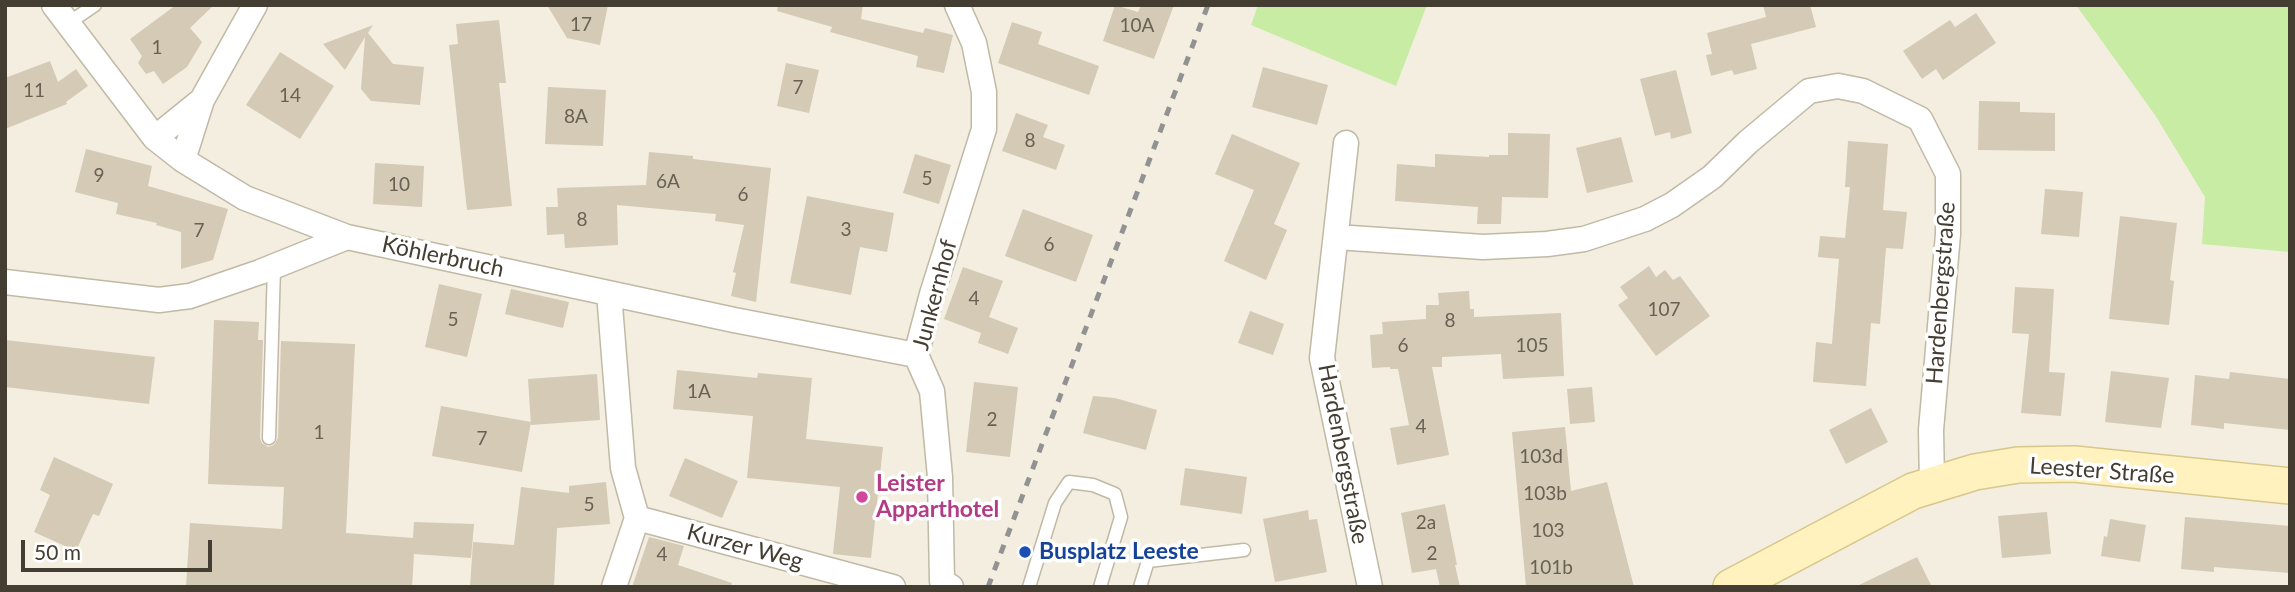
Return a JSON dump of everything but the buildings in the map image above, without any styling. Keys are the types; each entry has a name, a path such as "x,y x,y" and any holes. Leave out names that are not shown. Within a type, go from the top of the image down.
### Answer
{"street":[{"path":"183,160 202,100 255,5"},
{"name":"Junkernhof","path":"938,585 940,477 932,391 916,355 932,294 984,129 984,92 974,43 957,5"},
{"name":"Köhlerbruch","path":"61,14 155,138 183,160 245,198 346,237 916,355"},
{"name":"Hardenbergstraße","path":"1336,237 1483,247 1584,239 1645,219 1672,205 1712,177 1808,91 1838,86 1863,90 1920,119 1948,174 1948,234 1931,430 1932,484"},
{"path":"155,138 202,100"},
{"name":"Hardenbergstraße","path":"1346,143 1322,358 1370,587"},
{"path":"5,282 159,300 190,296 274,267 346,237"},
{"path":"609,293 623,468 637,518 614,587"},
{"name":"Leester Straße","path":"1731,587 1913,491 1975,472 2018,465 2074,464 2290,486"},
{"name":"Kurzer Weg","path":"637,518 893,587"}],"lane":[{"path":"61,14 95,5"},
{"path":"269,438 274,267"},
{"path":"1029,587 1055,503 1069,482 1093,485 1115,494 1121,517 1100,587"},
{"path":"1140,587 1148,561 1244,550"}],"green space":[{"path":"1258,5 1427,5 1396,86 1251,25"},
{"path":"2076,5 2290,5 2290,252 2202,244 2205,197 2155,115"}],"railway":[{"path":"988,587 1208,5"}],"place":[{"name":"Leister Apparthotel","path":"862,497"},
{"name":"Busplatz Leeste","path":"1025,552"}]}
